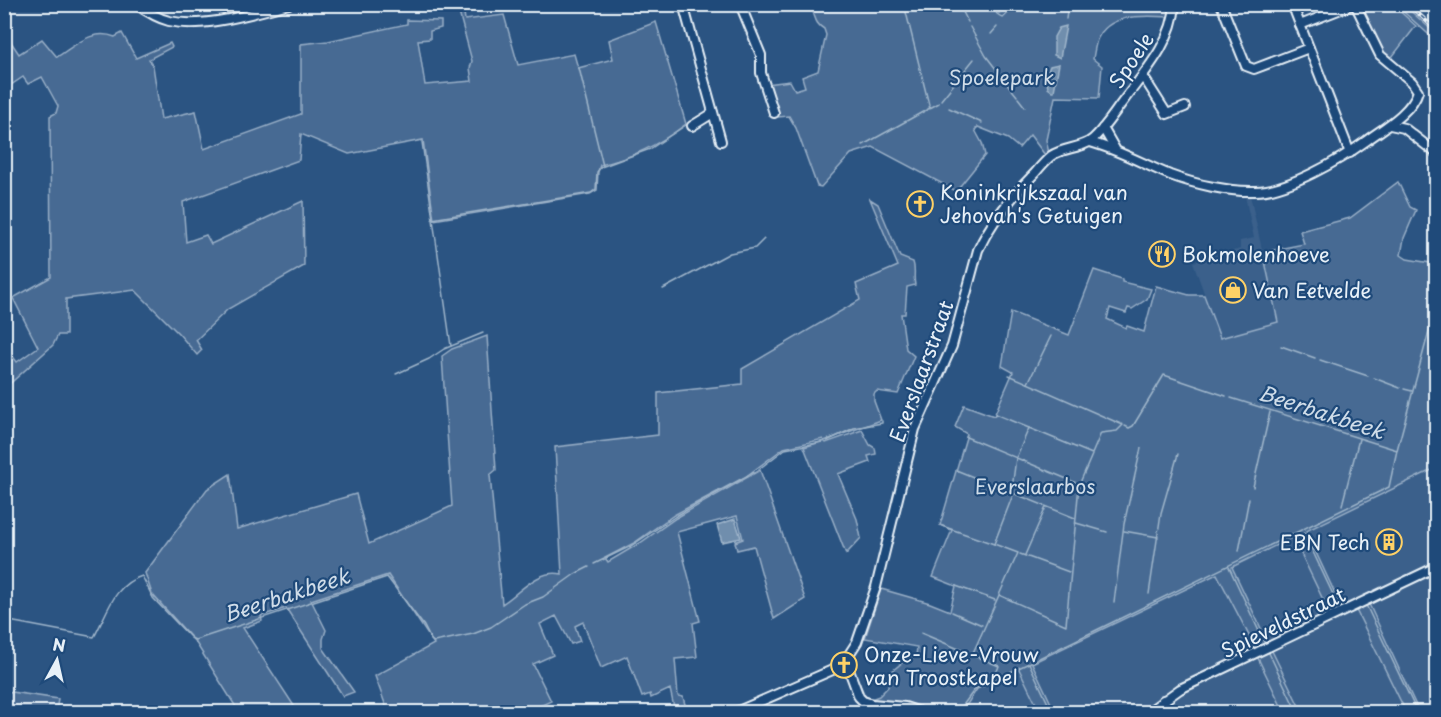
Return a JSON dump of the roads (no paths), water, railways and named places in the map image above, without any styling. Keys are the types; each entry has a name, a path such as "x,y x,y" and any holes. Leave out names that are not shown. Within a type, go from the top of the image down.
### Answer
{"street":[{"path":"135,4 168,21 185,23 218,20 289,4"},
{"path":"684,4 721,141"},
{"path":"740,4 760,55 761,73 774,113"},
{"name":"Spoele","path":"1103,128 1141,78 1166,37 1173,20 1175,4"},
{"path":"1221,4 1246,66 1249,68 1254,69 1310,48"},
{"path":"1292,4 1350,153"},
{"path":"1114,149 1103,128 1090,142 1114,149 1170,175 1200,184 1255,191 1272,189 1291,183 1350,153 1390,125 1412,102 1418,92 1412,82 1380,55 1355,4 1300,26"},
{"path":"1141,78 1146,81 1167,114 1185,106"},
{"path":"692,126 713,113"},
{"path":"1390,125 1404,128 1437,153"},
{"name":"Everslaarstraat","path":"736,712 837,668 846,659 861,634 872,602 915,429 952,346 981,243 998,214 1047,159 1062,150 1090,142"},
{"name":"Spieveldstraat","path":"1148,712 1180,689 1437,567"},
{"path":"846,659 859,697 863,701 872,704 905,706 920,712"},
{"path":"837,668 849,670"},
{"path":"1163,700 1169,712"}],"waterway":[{"path":"904,4 930,109"},
{"path":"959,4 968,22"},
{"path":"992,4 997,14 1003,18 1017,4"},
{"path":"1066,19 1068,4"},
{"path":"970,27 986,56 1003,78"},
{"path":"991,34 997,27"},
{"path":"941,100 974,59"},
{"path":"579,68 603,166"},
{"path":"1005,81 1017,96"},
{"path":"1018,98 1025,107"},
{"path":"863,145 939,103"},
{"path":"949,108 982,123"},
{"path":"432,219 591,193 596,189 597,172 601,167 650,149 686,125"},
{"path":"422,142 451,346"},
{"path":"663,289 730,253 755,248 764,239"},
{"name":"Beerbakbeek","path":"1231,398 1397,450 1436,305"},
{"path":"396,374 429,359 444,349 483,333"},
{"path":"1028,383 1051,336"},
{"path":"1281,346 1315,358"},
{"path":"1320,360 1368,376"},
{"path":"972,655 1018,553 994,544 1014,492 1016,458 1029,428 1092,454 1101,433 1117,431 1123,425 1009,375"},
{"name":"Beerbakbeek","path":"1125,426 1129,428 1133,426 1164,375 1226,396"},
{"path":"1374,378 1400,388"},
{"path":"1404,389 1412,391"},
{"path":"1253,487 1270,412"},
{"path":"995,414 1029,428"},
{"name":"Beerbakbeek","path":"827,441 854,428 882,423 882,421"},
{"path":"966,437 1079,484"},
{"path":"1342,505 1359,439"},
{"name":"Beerbakbeek","path":"759,469 785,449 822,442"},
{"path":"1114,602 1124,524 1141,448"},
{"path":"1052,712 1029,663 1389,487 1397,450"},
{"path":"1149,594 1161,513 1178,454"},
{"path":"999,595 1066,625 1079,485 1092,455"},
{"path":"956,470 1075,518"},
{"name":"Beerbakbeek","path":"594,564 631,546 676,516 754,472"},
{"path":"1239,551 1249,498"},
{"path":"1025,555 1046,507"},
{"path":"1076,523 1107,532"},
{"path":"942,526 994,544"},
{"path":"1124,531 1158,537"},
{"path":"1304,533 1338,605"},
{"path":"1020,554 1069,572"},
{"name":"Beerbakbeek","path":"4,620 94,637 112,600 124,586 142,576 153,598 195,640 387,577 434,642 473,634 491,627 525,604 543,597 589,567"},
{"path":"1229,567 1264,642"},
{"path":"956,586 995,600"},
{"path":"1366,605 1417,712"},
{"path":"952,612 982,625"},
{"path":"921,633 999,666 997,671"},
{"path":"1269,653 1297,712"},
{"path":"958,712 975,689 1029,663"}],"railway":[{"path":"1408,4 1436,30"}],"place":[{"name":"Koninkrijkszaal van Jehovah's Getuigen","path":"920,204"},
{"name":"Bokmolenhoeve","path":"1162,254"},
{"name":"Van Eetvelde","path":"1233,290"},
{"name":"EBN Tech","path":"1389,542"},
{"name":"Onze-Lieve-Vrouw van Troostkapel","path":"844,665"}],"park label":[{"name":"Spoelepark","path":"1002,77"},
{"name":"Everslaarbos","path":"1035,486"}]}
